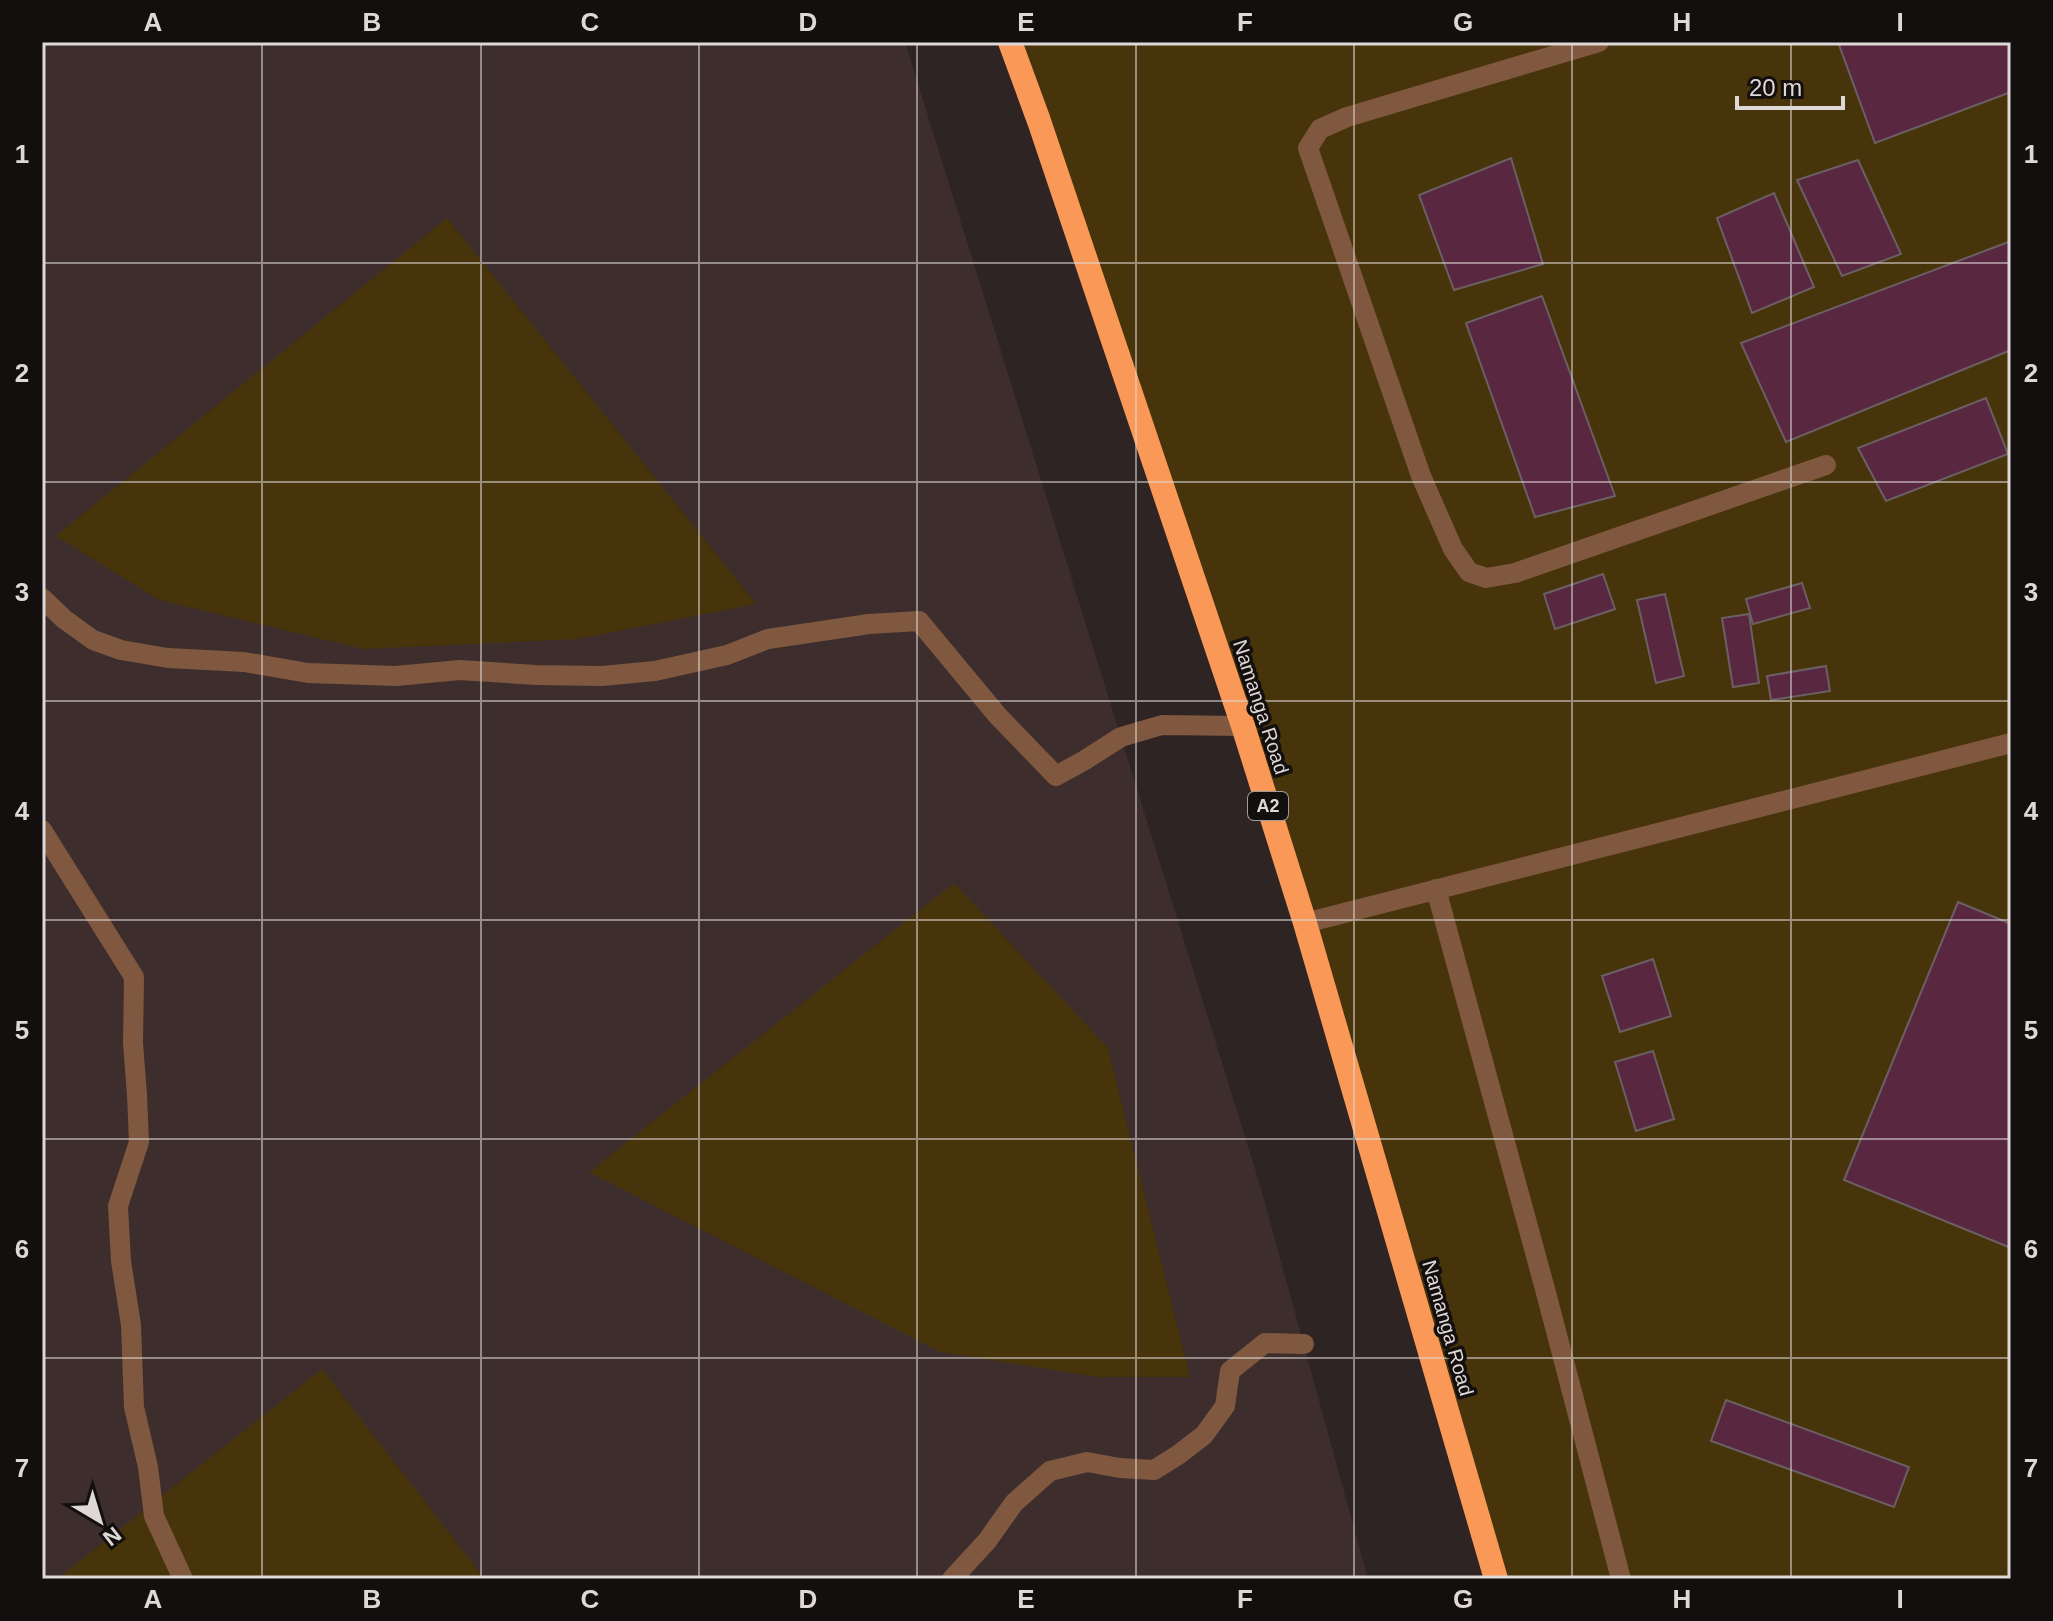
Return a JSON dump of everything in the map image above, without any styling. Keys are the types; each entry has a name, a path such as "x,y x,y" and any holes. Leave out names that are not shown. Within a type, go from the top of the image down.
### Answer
{"highway":[{"name":"Namanga Road","path":"1010,42 1243,726 1305,923 1496,1579"}],"street":[{"path":"1599,42 1347,117 1320,129 1308,148 1421,476 1453,549 1469,572 1486,578 1515,573 1826,465"},
{"path":"42,598 93,640 121,650 168,658 244,662 308,673 396,676 460,670 602,676 655,671 727,655 768,639 869,624 919,621 998,716 1056,776 1121,737 1162,725 1243,726"},
{"path":"1305,923 2011,743"},
{"path":"42,830 134,977 133,1043 139,1142 118,1206 121,1261 131,1325 134,1407 148,1467 154,1516 183,1579"},
{"path":"1436,889 1621,1579"},
{"path":"952,1579 987,1541 1014,1503 1050,1471 1087,1462 1154,1470 1204,1435 1211,1426 1225,1406 1230,1371 1265,1343 1304,1344"}],"shaded area":[{"path":"42,42 905,42 1260,1185 1368,1579 42,1579"},
{"path":"1010,42 2011,42 2011,1579 1503,1579 1305,923"},
{"path":"447,218 756,604 578,639 363,649 159,600 56,536"},
{"path":"954,883 1108,1048 1190,1377 1098,1377 940,1352 589,1172"},
{"path":"322,1369 485,1579 57,1579"}],"building":[{"path":"1838,42 2011,42 2011,92 1875,143"},
{"path":"1511,158 1543,264 1454,290 1419,195"},
{"path":"1858,160 1901,254 1842,276 1797,180"},
{"path":"1774,193 1814,287 1752,313 1717,218"},
{"path":"2011,241 2011,350 1786,442 1741,343"},
{"path":"1542,296 1615,496 1535,517 1466,323"},
{"path":"1986,398 2008,454 1886,501 1858,448"},
{"path":"1603,574 1615,609 1555,629 1544,594"},
{"path":"1802,583 1810,608 1753,624 1746,599"},
{"path":"1665,594 1684,676 1656,683 1637,600"},
{"path":"1749,614 1759,683 1733,687 1722,618"},
{"path":"1826,666 1830,691 1771,700 1767,676"},
{"path":"1958,902 2011,924 2011,1248 1844,1180"},
{"path":"1653,959 1671,1016 1620,1032 1602,976"},
{"path":"1653,1051 1674,1119 1636,1131 1615,1062"},
{"path":"1726,1400 1909,1467 1894,1507 1711,1441"}]}
